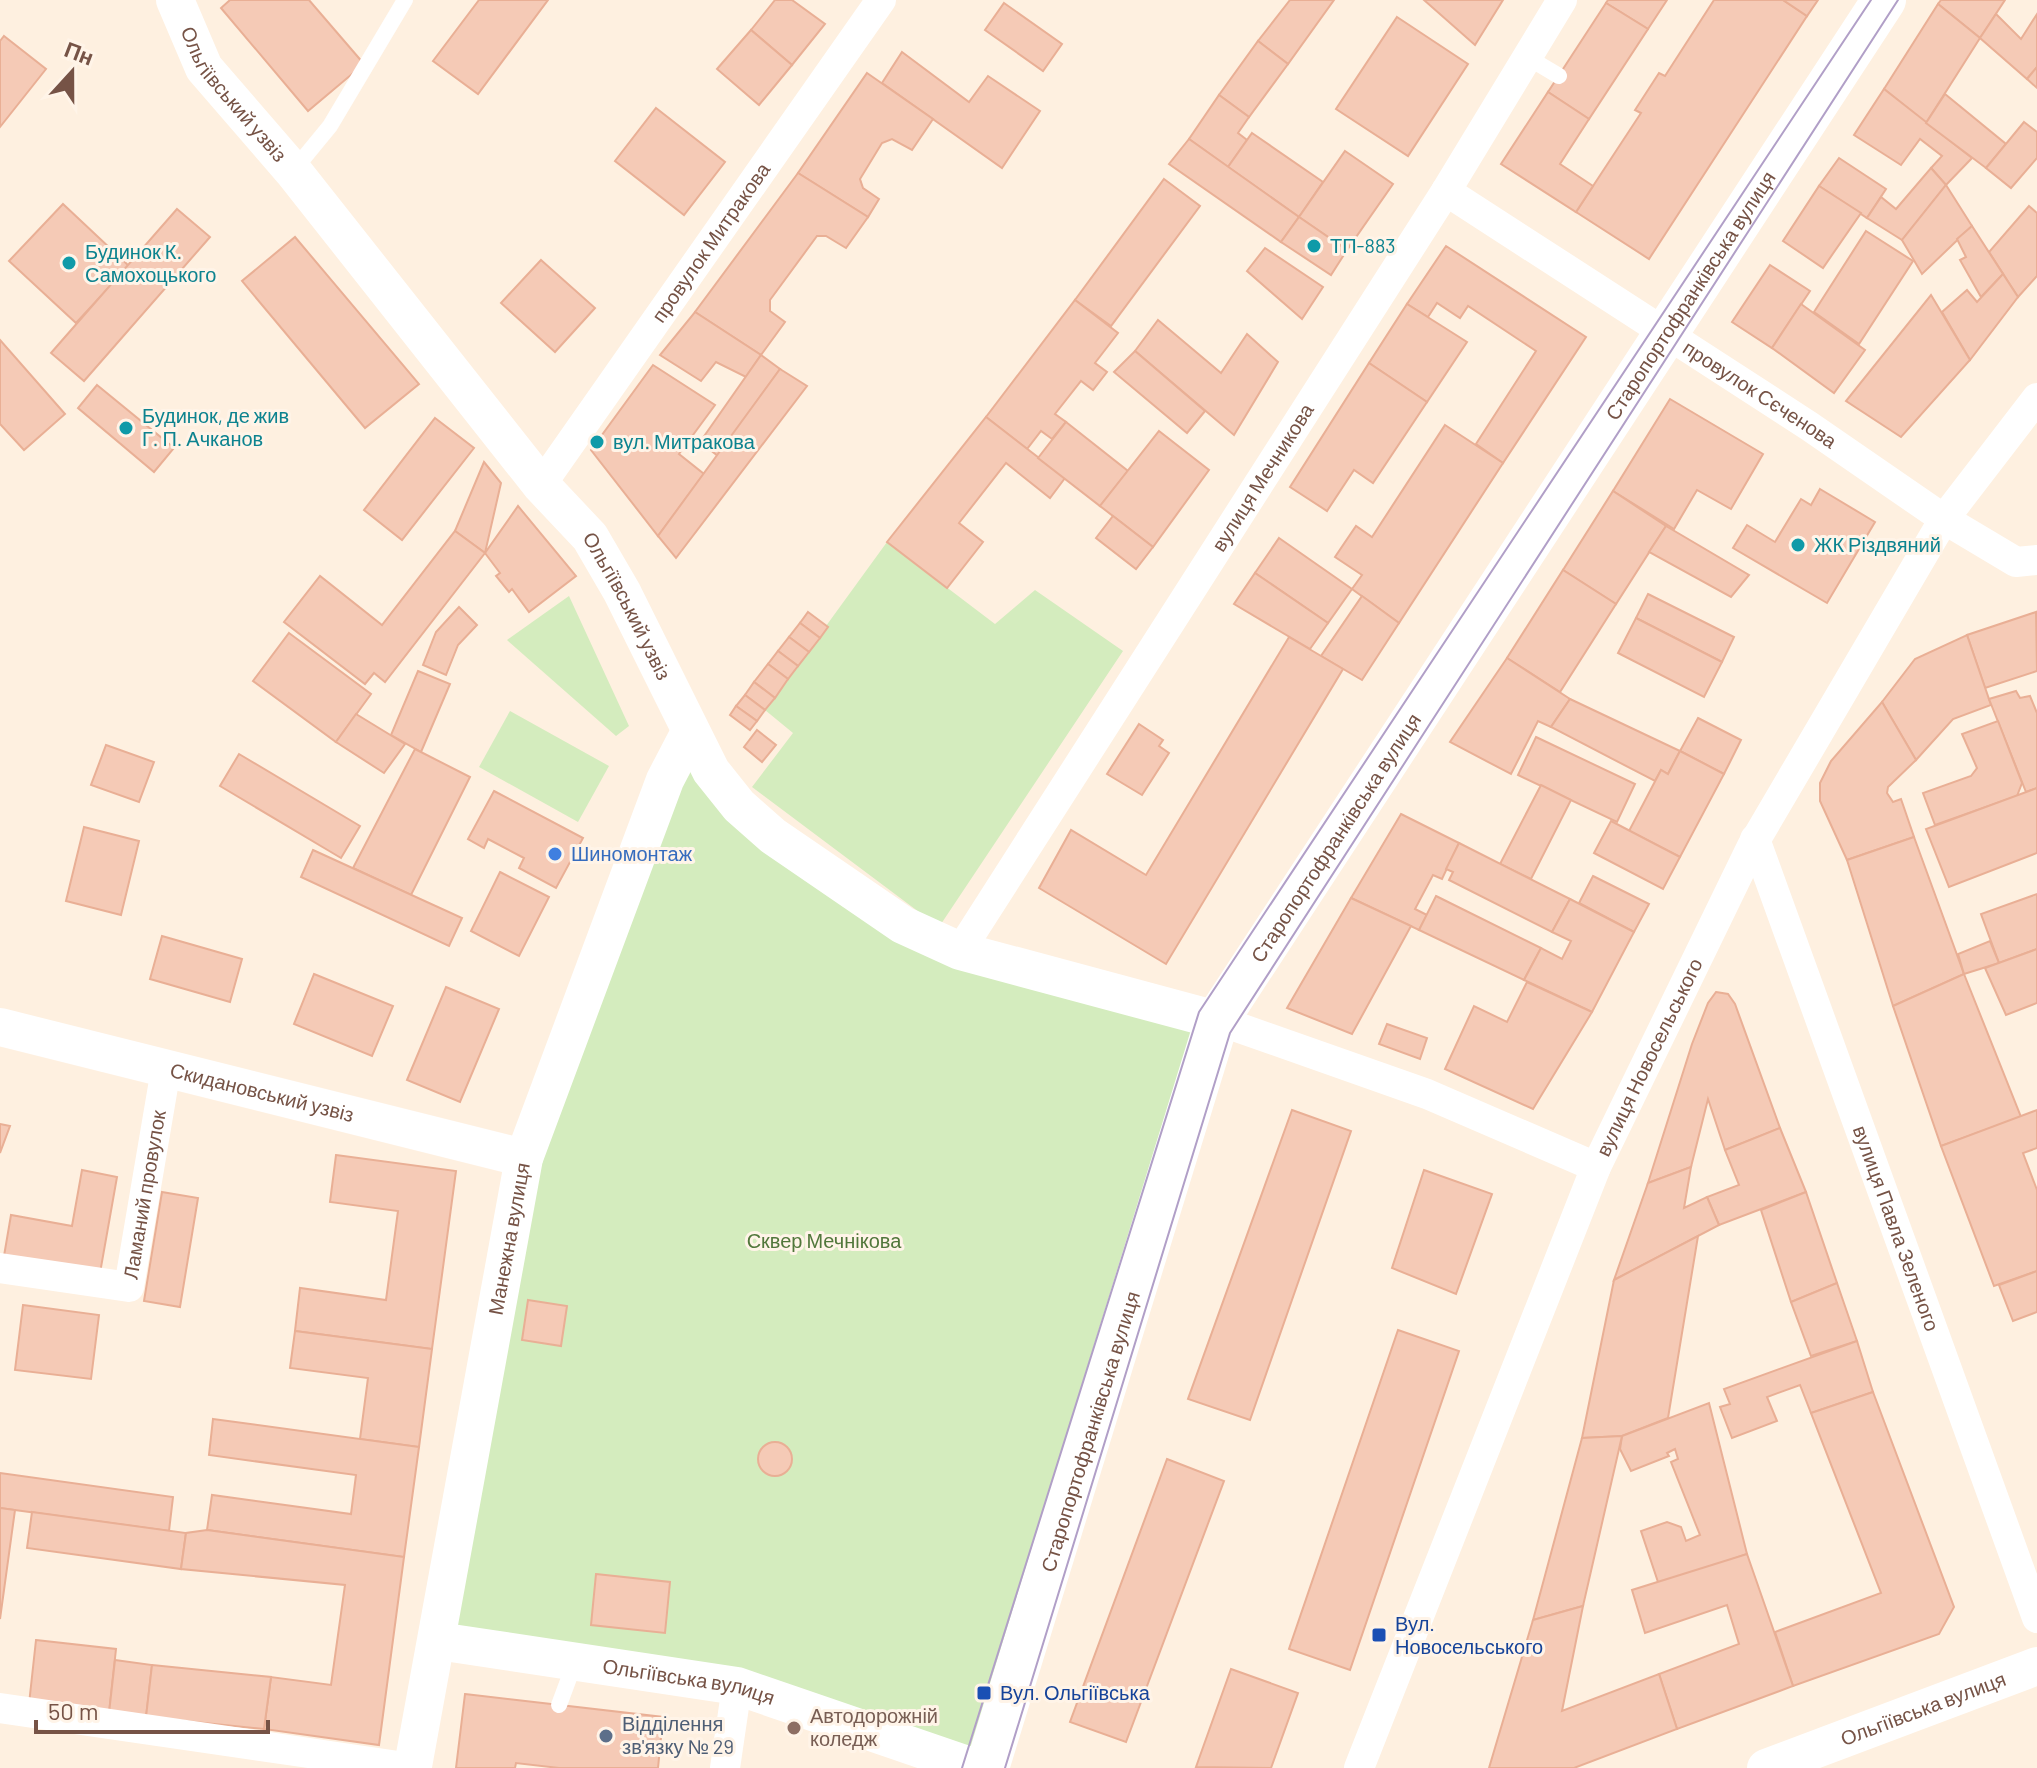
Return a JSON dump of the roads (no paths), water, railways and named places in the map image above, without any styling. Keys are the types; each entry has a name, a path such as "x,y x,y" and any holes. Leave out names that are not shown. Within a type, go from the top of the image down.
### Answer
{"main road":[{"name":"Старопортофранківська вулиця","path":"987,1768 1217,1020 1884,0"}],"street":[{"name":"Ольгіївський узвіз","path":"175,0 204,68 293,171 541,485 590,537 622,592 690,732 724,790 773,836 903,925 960,951 1217,1020"},
{"name":"провулок Митракова","path":"541,485 881,0"},
{"name":"вулиця Мечникова","path":"960,951 1446,191 1562,0"},
{"name":"провулок Сєченова","path":"1446,191 1666,333 1944,519 2016,562 2037,560"},
{"name":"вулиця Новосельського","path":"1359,1768 1596,1167 1755,839 1944,519 2037,398"},
{"name":"Манежна вулиця","path":"412,1767 438,1641 524,1158 665,780 690,732"},
{"name":"вулиця Павла Зеленого","path":"1755,839 2037,1618"},
{"path":"1217,1020 1427,1094 1596,1167"},
{"name":"Скидановський узвіз","path":"0,1027 524,1158"},
{"name":"Ламаний провулок","path":"0,1268 129,1287 166,1069"},
{"name":"Ольгіївська вулиця","path":"438,1641 737,1686 976,1768"},
{"name":"Ольгіївська вулиця","path":"1766,1768 2037,1666"},
{"path":"725,1768 737,1686"},
{"path":"0,1708 412,1767"}],"lane":[{"path":"293,171 330,126 405,0"},
{"path":"1527,57 1559,76"},
{"path":"559,1705 575,1662"}],"tram line":[{"path":"962,1768 1199,1012 1871,0"},
{"path":"1005,1768 1230,1033 1898,0"}],"place":[{"name":"ТП-883","path":"1314,246"},
{"name":"Будинок К. Самохоцького","path":"69,263"},
{"name":"Будинок, де жив Г. П. Ачканов","path":"126,428"},
{"name":"вул. Митракова","path":"597,442"},
{"name":"ЖК Різдвяний","path":"1798,545"},
{"name":"Шиномонтаж","path":"555,854"},
{"name":"Вул. Новосельського","path":"1379,1635"},
{"name":"Вул. Ольгіївська","path":"984,1693"},
{"name":"Автодорожній коледж","path":"794,1728"},
{"name":"Відділення зв'язку № 29","path":"606,1736"}],"park label":[{"name":"Сквер Мечнікова","path":"824,1241"}]}
